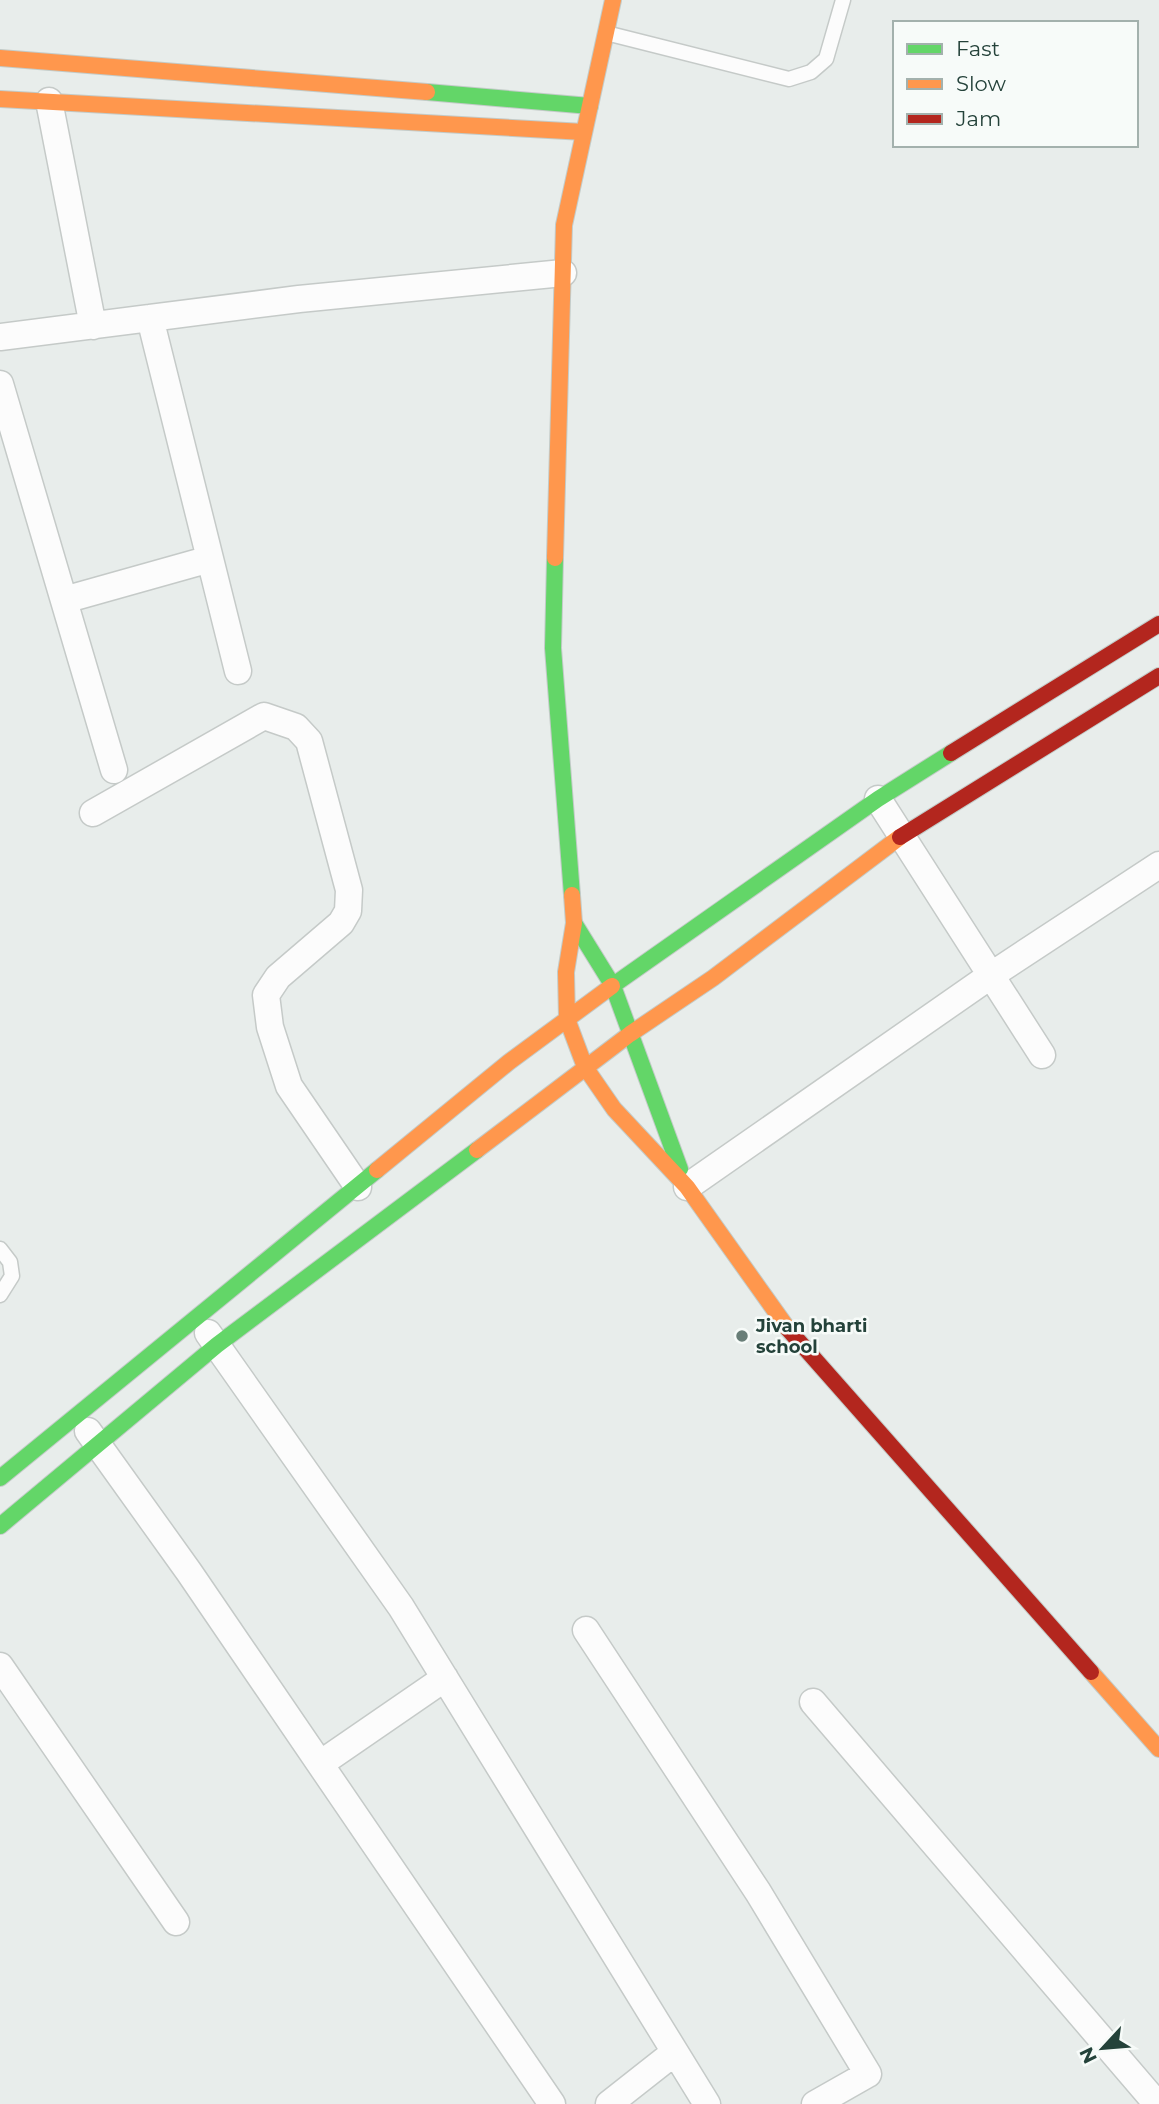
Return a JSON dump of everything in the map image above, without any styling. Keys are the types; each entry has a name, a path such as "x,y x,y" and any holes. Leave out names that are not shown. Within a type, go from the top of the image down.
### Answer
{"street":[{"path":"613,0 564,225 553,648 574,923 566,972 567,1019 585,1067 614,1108 687,1187 779,1319 1159,1749"},
{"path":"0,58 590,106"},
{"path":"0,99 584,132"},
{"path":"48,101 93,326"},
{"path":"0,337 299,299 563,273"},
{"path":"150,318 238,671"},
{"path":"0,384 114,770"},
{"path":"64,600 211,559"},
{"path":"0,1478 509,1062 567,1019 878,799 1159,624"},
{"path":"0,1526 217,1345 585,1067 713,978 902,836 1159,676"},
{"path":"93,813 264,716 296,727 309,741 349,890 348,911 341,923 278,977 266,995 268,1016 289,1086 358,1186"},
{"path":"878,799 1042,1055"},
{"path":"687,1187 990,976 1159,865"},
{"path":"574,923 613,986 687,1187"},
{"path":"197,1317 401,1607 707,2104"},
{"path":"76,1415 189,1572 552,2104"},
{"path":"586,1630 758,1892 868,2074 815,2104"},
{"path":"0,1666 176,1922"},
{"path":"320,1764 445,1678"},
{"path":"813,1702 1155,2101"},
{"path":"609,2104 676,2052"}],"lane":[{"path":"606,33 789,79 811,72 826,59 843,0"},
{"path":"0,1250 10,1262 12,1276 0,1295"}],"traffic: fast":[{"path":"427,92 590,106"},
{"path":"555,558 553,648 572,895"},
{"path":"612,986 878,799 951,753"},
{"path":"574,923 613,986 680,1169"},
{"path":"0,1526 217,1345 477,1150"},
{"path":"0,1478 377,1170"}],"traffic: slow":[{"path":"555,558 564,225 613,0"},
{"path":"0,58 427,92"},
{"path":"0,99 584,132"},
{"path":"477,1150 630,1034 713,978 900,837"},
{"path":"572,895 574,923 566,972 567,1019 585,1067 614,1109 687,1187 788,1329"},
{"path":"377,1170 509,1062 612,986"},
{"path":"1091,1672 1159,1749"}],"traffic: jam":[{"path":"951,753 1159,624"},
{"path":"900,837 1159,676"},
{"path":"788,1329 1091,1672"}],"place":[{"name":"Jivan bharti school","path":"742,1336"}]}
